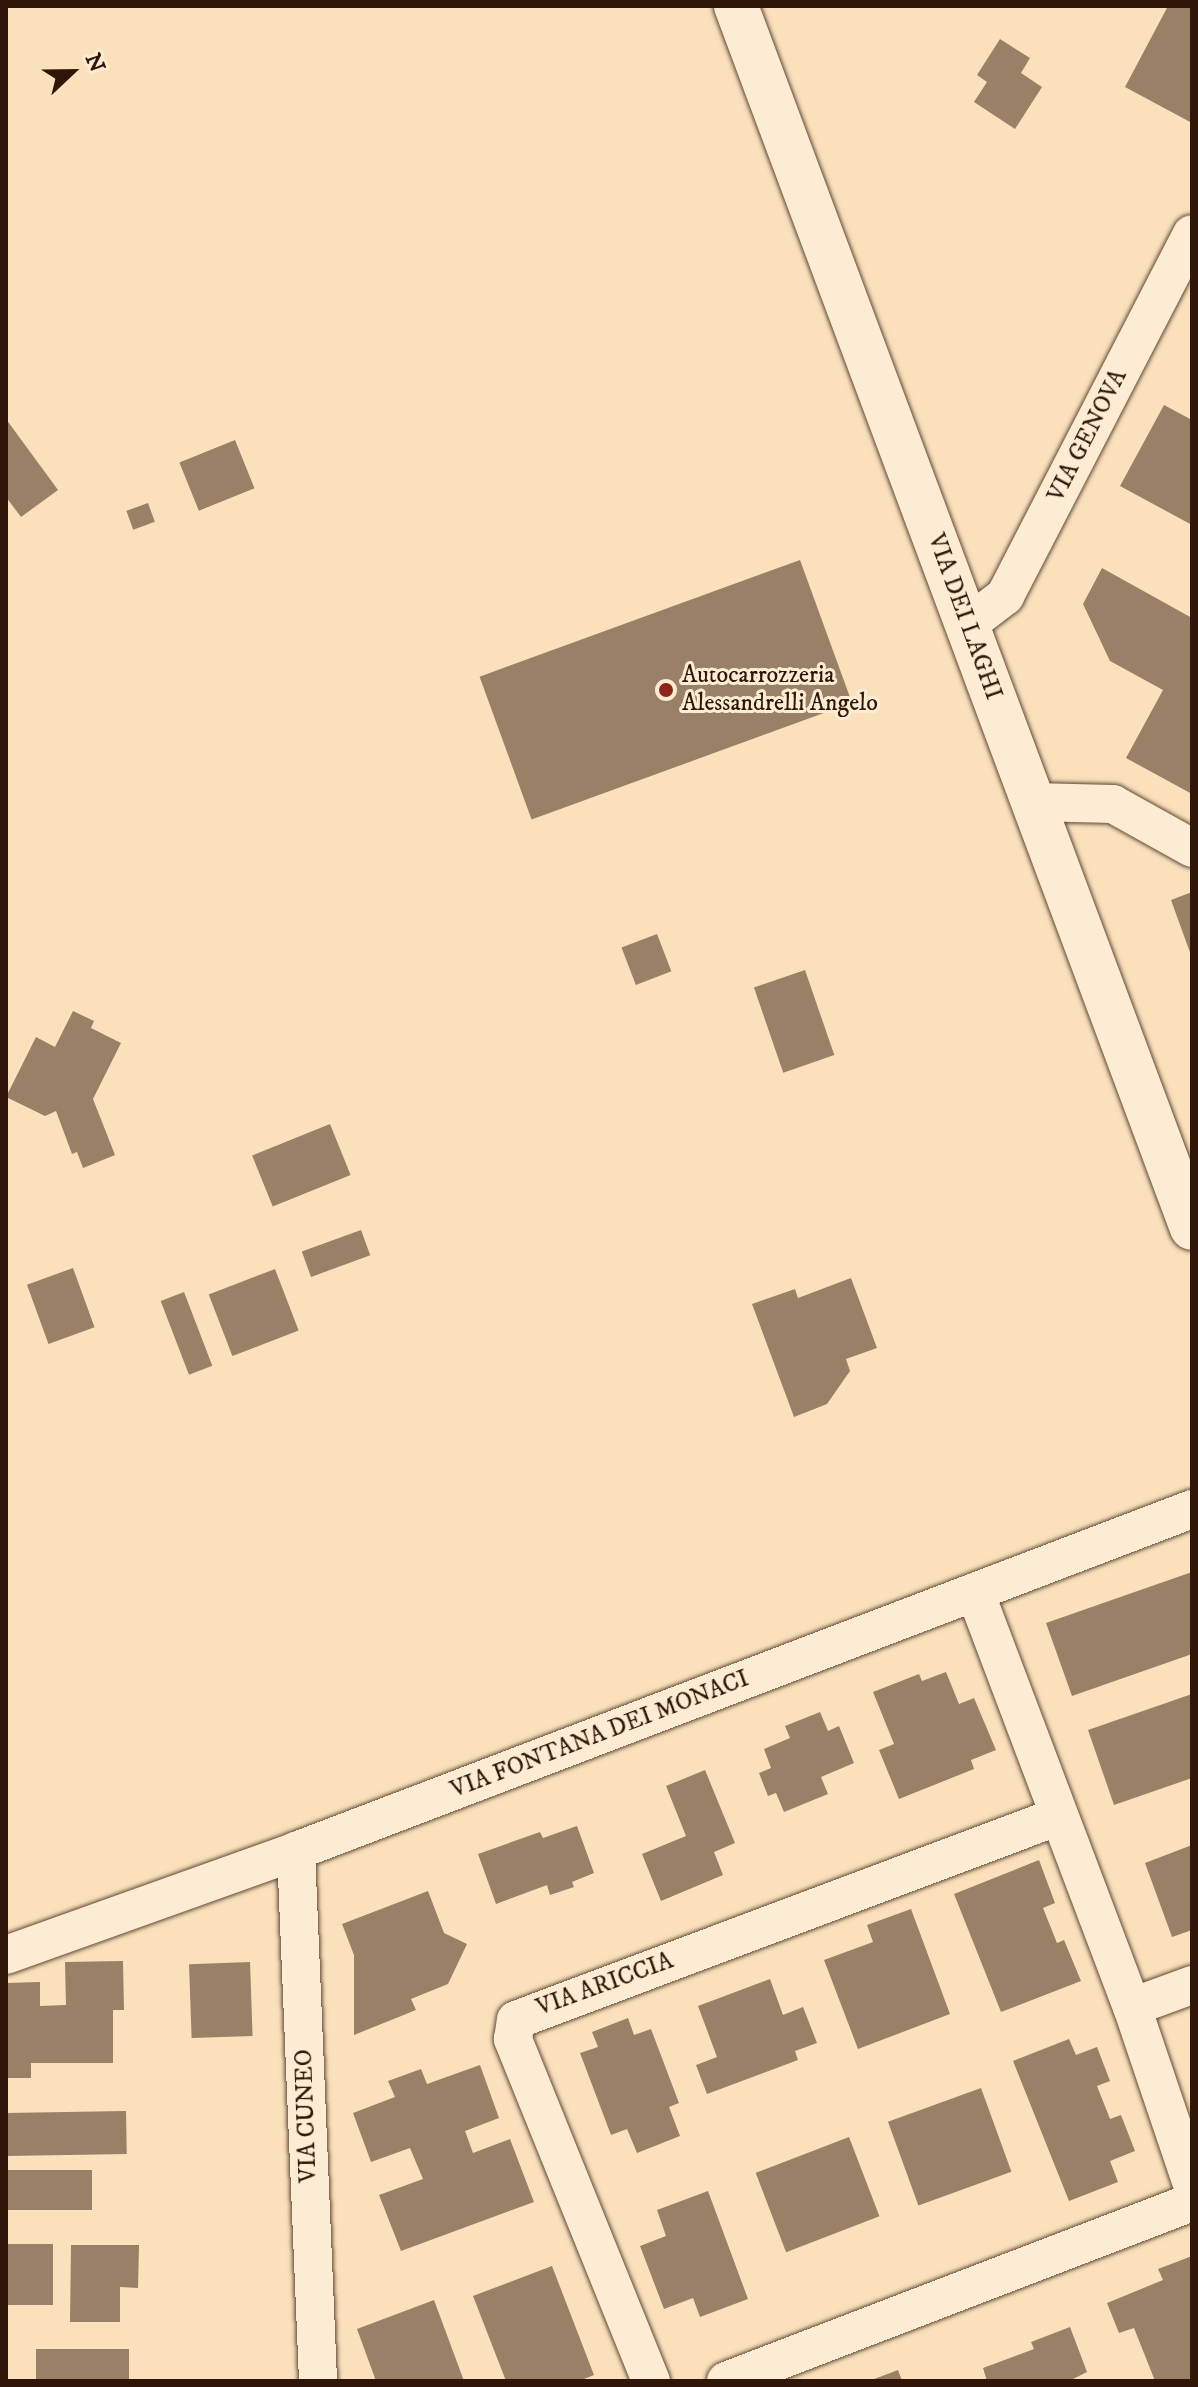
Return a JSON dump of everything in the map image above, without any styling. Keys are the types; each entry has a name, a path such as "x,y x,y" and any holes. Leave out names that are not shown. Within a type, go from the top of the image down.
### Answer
{"main road":[{"name":"VIA DEI LAGHI","path":"736,6 1192,1228"}],"street":[{"name":"VIA GENOVA","path":"967,625 1005,596 1192,234"},
{"path":"1033,802 1113,804 1192,848"},
{"name":"VIA FONTANA DEI MONACI","path":"6,1955 296,1851 1192,1509"},
{"path":"975,1592 1132,2007 1192,2184"},
{"name":"VIA ARICCIA","path":"651,2381 513,2039 516,2020 1059,1816"},
{"name":"VIA CUNEO","path":"296,1851 318,2381"},
{"path":"1132,2007 1192,1985"},
{"path":"726,2381 1192,2202"}],"building":[{"path":"1168,6 1192,6 1192,123 1125,87"},
{"path":"1000,39 1030,58 1021,73 1042,87 1015,129 974,102 987,82 977,75"},
{"path":"1164,405 1192,420 1192,525 1120,486"},
{"path":"6,419 58,490 21,517 6,497"},
{"path":"235,440 254,488 199,511 179,462"},
{"path":"148,503 155,522 133,530 126,511"},
{"name":"Autocarrozzeria Alessandrelli Angelo","path":"800,560 852,703 532,819 480,677"},
{"path":"1102,568 1192,618 1192,794 1126,758 1163,690 1110,661 1083,604"},
{"path":"1192,892 1192,958 1171,900"},
{"path":"657,934 671,971 636,985 622,948"},
{"path":"805,970 834,1055 783,1073 754,988"},
{"path":"73,1011 94,1021 91,1028 121,1043 93,1099 115,1155 83,1168 77,1152 72,1154 56,1111 45,1116 6,1097 36,1037 55,1047"},
{"path":"330,1124 351,1175 273,1206 252,1155"},
{"path":"361,1230 370,1255 311,1277 302,1252"},
{"path":"73,1268 95,1327 49,1344 27,1285"},
{"path":"275,1269 299,1331 232,1356 209,1294"},
{"path":"851,1278 877,1348 846,1359 850,1371 827,1404 794,1417 752,1304 795,1289 798,1298"},
{"path":"184,1292 212,1366 189,1375 161,1301"},
{"path":"1192,1572 1192,1654 1072,1696 1046,1623"},
{"path":"946,1672 959,1704 974,1698 996,1750 971,1760 974,1769 899,1799 879,1750 894,1744 873,1692 919,1674 922,1681"},
{"path":"1192,1694 1192,1778 1114,1805 1088,1730"},
{"path":"820,1712 828,1731 839,1726 854,1763 821,1777 828,1794 784,1812 776,1793 768,1796 759,1773 771,1768 764,1749 790,1738 785,1726"},
{"path":"705,1770 735,1843 714,1852 723,1875 661,1901 642,1854 686,1836 666,1786"},
{"path":"577,1826 594,1873 572,1882 574,1887 550,1895 547,1885 496,1904 478,1854 540,1832 543,1838"},
{"path":"1192,1845 1192,1930 1172,1937 1145,1863"},
{"path":"1039,1860 1055,1903 1043,1908 1057,1943 1064,1940 1081,1981 1001,2012 954,1894"},
{"path":"428,1891 444,1933 467,1944 448,1984 411,1999 416,2010 354,2035 354,1955 342,1924"},
{"path":"911,1909 950,2014 858,2049 824,1960 873,1942 867,1925"},
{"path":"123,1961 124,2010 113,2010 113,2063 31,2063 31,2078 6,2078 6,1983 40,1982 40,2006 66,2005 65,1962"},
{"path":"250,1962 253,2036 192,2038 189,1964"},
{"path":"770,1979 783,2015 803,2007 817,2043 795,2051 798,2060 707,2094 696,2065 717,2057 698,2006"},
{"path":"628,2018 634,2035 651,2029 679,2103 669,2107 680,2136 637,2153 627,2129 611,2135 580,2053 598,2047 592,2032"},
{"path":"1069,2039 1076,2055 1097,2047 1110,2081 1097,2086 1110,2119 1121,2115 1135,2151 1110,2161 1118,2182 1069,2201 1013,2061"},
{"path":"480,2065 499,2118 465,2131 473,2153 510,2139 534,2202 401,2251 379,2195 423,2179 410,2148 371,2162 353,2113 395,2097 388,2081 421,2069 427,2084"},
{"path":"981,2088 1011,2172 918,2205 888,2122"},
{"path":"126,2111 127,2154 7,2156 6,2113"},
{"path":"849,2137 879,2216 786,2252 756,2173"},
{"path":"6,2170 92,2170 92,2210 6,2210"},
{"path":"708,2191 748,2299 700,2317 693,2298 664,2309 640,2246 666,2236 657,2210"},
{"path":"6,2244 53,2244 53,2305 6,2305"},
{"path":"71,2245 139,2245 138,2288 120,2287 120,2322 70,2322"},
{"path":"1192,2256 1192,2381 1155,2381 1134,2328 1119,2333 1107,2303 1163,2280 1158,2269"},
{"path":"552,2266 594,2375 579,2381 506,2381 473,2296"},
{"path":"434,2300 464,2381 376,2381 357,2329"},
{"path":"1070,2327 1087,2372 1069,2381 987,2381 983,2368 1034,2349 1031,2342"},
{"path":"36,2349 129,2349 129,2381 36,2381"},
{"path":"898,2370 902,2381 869,2381"}],"place":[{"name":"Autocarrozzeria Alessandrelli Angelo","path":"666,690"}]}
